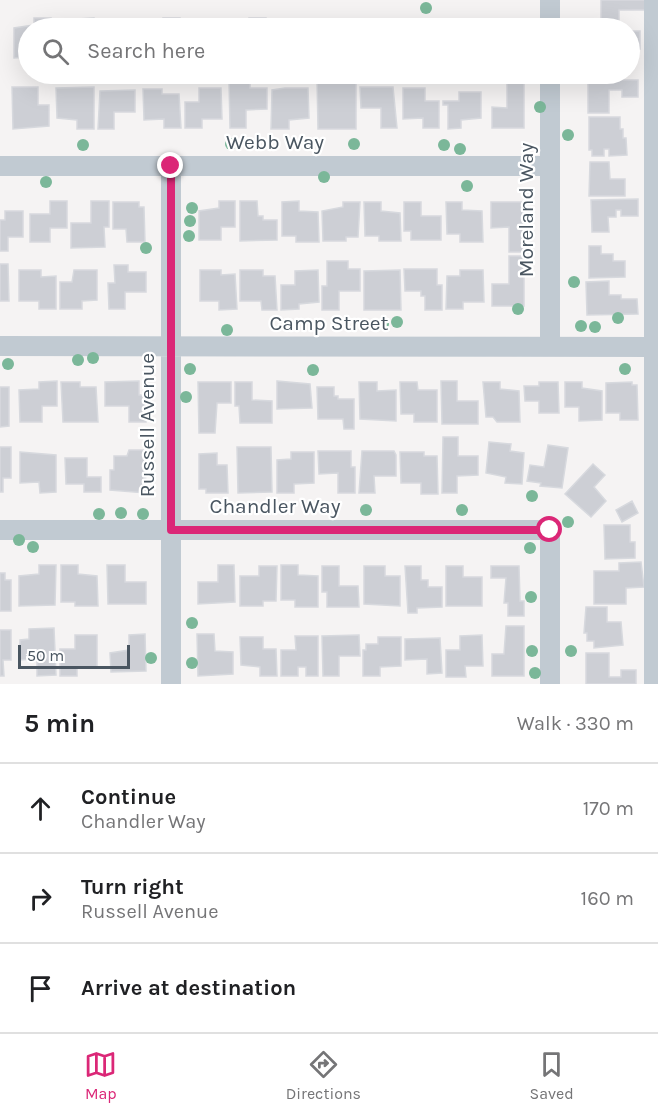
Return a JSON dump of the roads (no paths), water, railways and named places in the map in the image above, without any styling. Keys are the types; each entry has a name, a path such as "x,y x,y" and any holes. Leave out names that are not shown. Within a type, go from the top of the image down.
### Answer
{"street":[{"path":"550,0 550,18"},
{"path":"654,0 656,347 654,684"},
{"name":"Moreland Way","path":"550,84 550,347"},
{"name":"Webb Way","path":"0,166 550,166"},
{"name":"Russell Avenue","path":"171,166 171,684"},
{"name":"Camp Street","path":"0,346 656,347"},
{"name":"Chandler Way","path":"0,530 550,530 550,684"}]}
